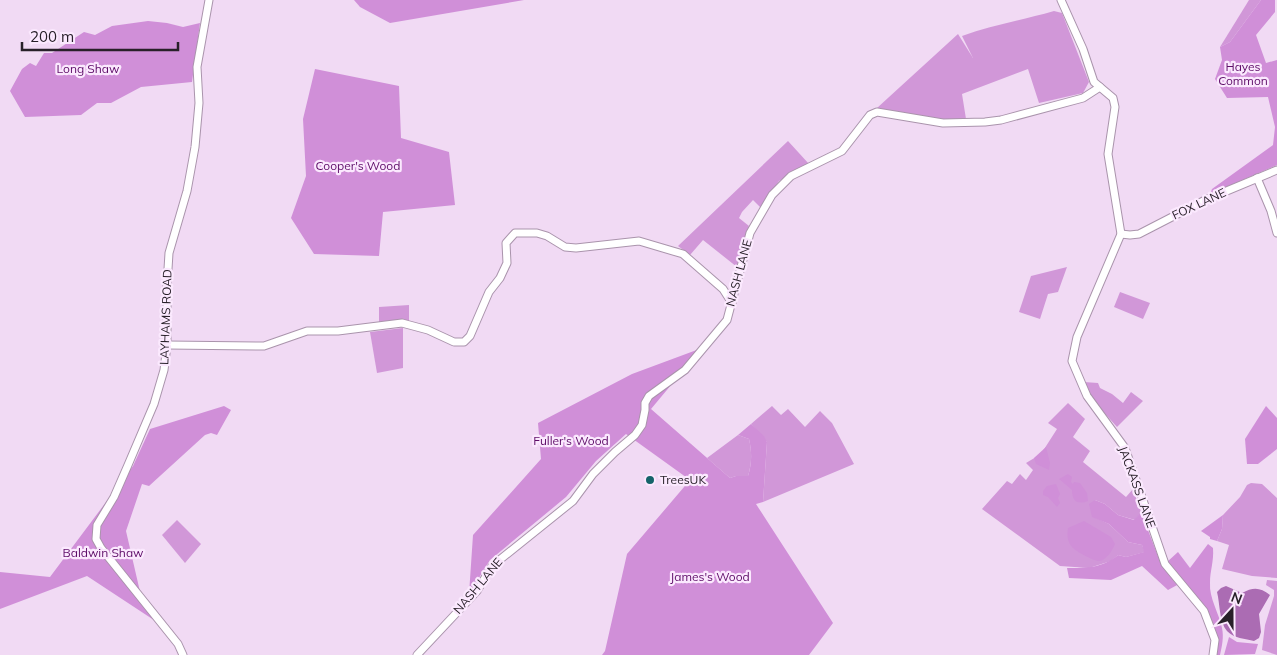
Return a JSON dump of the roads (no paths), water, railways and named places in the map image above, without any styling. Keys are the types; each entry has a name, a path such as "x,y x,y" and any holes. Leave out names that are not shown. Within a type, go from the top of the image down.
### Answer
{"street":[{"name":"LAYHAMS ROAD","path":"183,655 178,644 100,548 96,533 99,521 114,497 154,404 162,380 167,345 169,253 188,186 196,147 197,67 201,40 209,11 209,0"},
{"path":"1060,0 1082,49 1094,82 1110,94 1114,102 1108,154 1120,234"},
{"name":"NASH LANE","path":"417,655 477,591 492,566 573,501 594,474 635,435 642,425 645,410 644,403 649,396 684,370 727,320 750,233 772,195 791,176 842,151 870,115 877,112 942,123 993,121 1083,98 1100,87"},
{"name":"FOX LANE","path":"1120,234 1139,234 1204,200 1277,170"},
{"path":"1257,178 1271,211 1277,234"},
{"path":"167,345 264,346 307,331 338,331 402,323 428,330 454,342 464,342 470,336 489,292 500,278 507,263 506,243 515,233 537,233 565,246 576,248 632,241 648,243 683,254 722,289 732,303"},
{"name":"JACKASS LANE","path":"1120,234 1077,337 1072,361 1087,396 1125,448 1165,564 1204,610 1215,640 1214,655"},
{"path":"722,289 736,285"}],"place":[{"name":"TreesUK","path":"650,480"}],"park label":[{"name":"Long Shaw","path":"88,69"},
{"name":"Hayes Common","path":"1243,74"},
{"name":"Cooper's Wood","path":"358,166"},
{"name":"Fuller's Wood","path":"571,441"},
{"name":"Baldwin Shaw","path":"103,553"},
{"name":"James's Wood","path":"710,577"}]}
